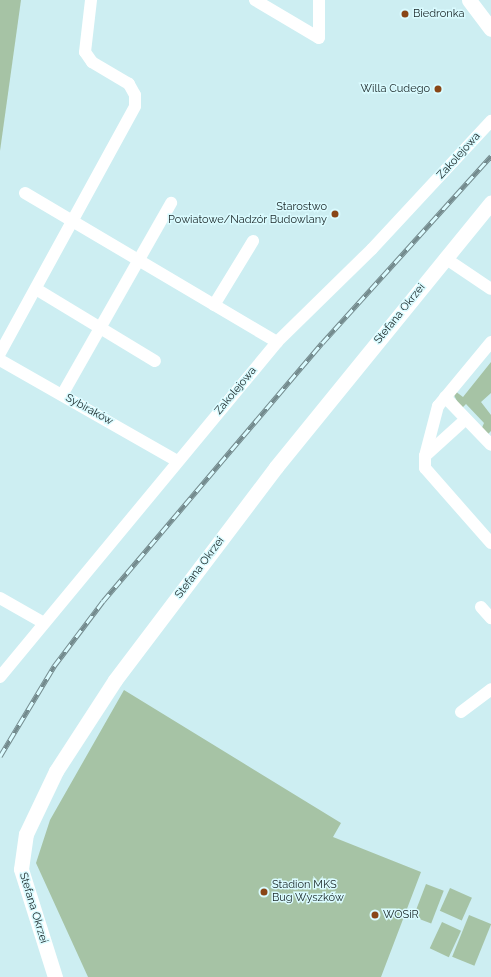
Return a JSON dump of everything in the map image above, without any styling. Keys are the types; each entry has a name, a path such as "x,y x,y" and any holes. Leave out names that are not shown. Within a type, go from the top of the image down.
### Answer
{"street":[{"path":"0,353 74,221 136,100 129,84 92,62 85,52 91,0"},
{"path":"255,0 319,38 319,0"},
{"path":"469,0 491,29"},
{"name":"Zakolejowa","path":"0,677 42,622 277,342 372,249 491,121"},
{"path":"25,193 277,342"},
{"name":"Stefana Okrzei","path":"55,977 21,869 26,834 56,771 115,680 266,480 491,202"},
{"path":"62,395 171,203"},
{"path":"214,305 253,241"},
{"path":"445,258 491,289"},
{"path":"36,289 155,361"},
{"path":"491,342 438,406 425,456 425,468 491,543"},
{"name":"Sybiraków","path":"0,360 178,461"},
{"path":"445,397 491,445"},
{"path":"425,456 466,419"},
{"path":"0,598 42,622"},
{"path":"481,607 491,618"},
{"path":"461,712 491,689"}],"green space":[{"path":"0,0 21,0 0,151"},
{"path":"491,362 491,393 481,402 491,415 491,431 486,436 481,430 484,423 466,404 461,409 454,395 455,391 463,397"},
{"path":"124,690 341,823 333,837 421,872 381,977 88,977 36,863 50,820"},
{"path":"426,884 444,891 431,923 413,917"},
{"path":"450,888 472,898 462,921 440,911"},
{"path":"469,915 491,924 474,966 452,957"},
{"path":"442,922 461,931 449,957 430,948"}],"railway":[{"path":"0,756 54,666 103,601 322,343 491,156"}],"place":[{"name":"Biedronka","path":"405,14"},
{"name":"Willa Cudego","path":"438,89"},
{"name":"Starostwo Powiatowe/Nadzór Budowlany","path":"335,214"},
{"name":"Stadion MKS Bug Wyszków","path":"264,892"},
{"name":"WOSiR","path":"375,915"}]}
